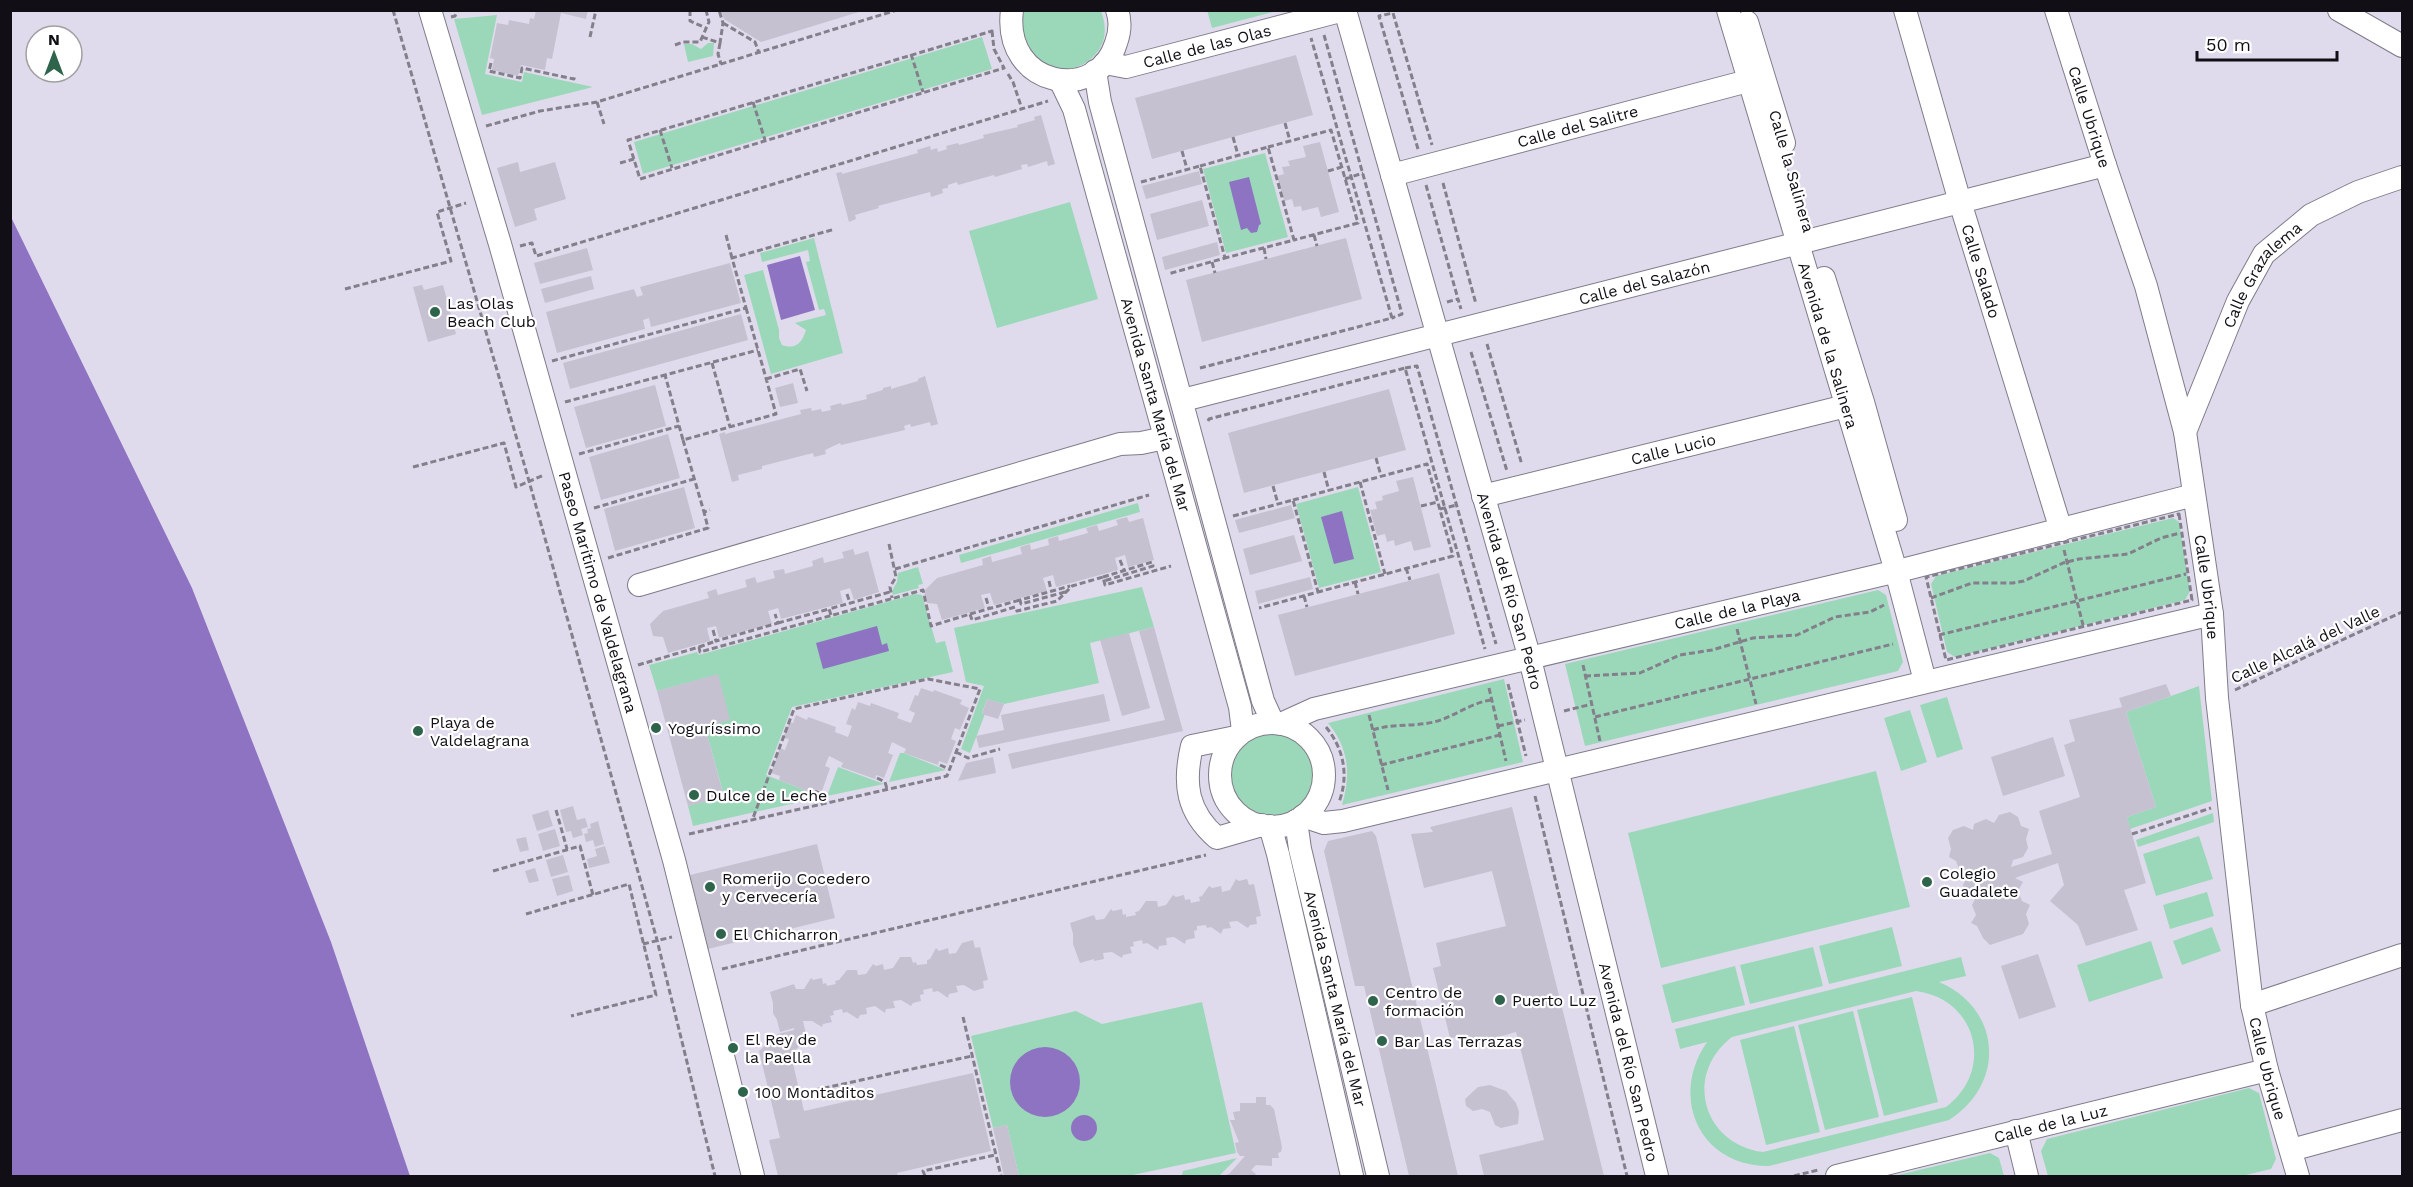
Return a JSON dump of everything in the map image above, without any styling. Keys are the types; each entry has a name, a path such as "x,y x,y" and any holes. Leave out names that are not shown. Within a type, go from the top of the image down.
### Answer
{"street":[{"name":"Paseo Marítimo de Valdelagrana","path":"418,10 489,248 664,863 740,1176"},
{"name":"Paseo Marítimo de Valdelagrana","path":"430,10 500,244 674,860 753,1176"},
{"path":"1012,10 1010,27 1013,44 1022,59 1034,70 1060,80 1084,76 1100,67 1114,49 1119,33 1117,10"},
{"name":"Calle de las Olas","path":"1100,67 1126,68 1344,10"},
{"name":"Avenida del Río San Pedro","path":"1344,10 1530,659 1657,1176"},
{"name":"Avenida de la Salinera","path":"1728,10 1757,79 1903,569 1931,679"},
{"path":"1743,10 1757,79"},
{"name":"Calle Salado","path":"1905,10 1960,202 2061,536"},
{"name":"Calle Ubrique","path":"2056,10 2104,165 2146,286 2185,432 2212,614 2217,698 2252,1005 2267,1070 2298,1176"},
{"path":"2339,10 2403,46"},
{"name":"Avenida Santa María del Mar","path":"1100,67 1100,102 1183,400 1263,701 1277,723"},
{"name":"Calle del Salitre","path":"1392,176 1757,79"},
{"name":"Avenida Santa María del Mar","path":"1060,80 1074,109 1240,707 1240,734"},
{"name":"Calle del Salazón","path":"1183,400 2104,165"},
{"name":"Calle Grazalema","path":"2185,432 2238,301 2264,254 2310,215 2358,192 2403,177"},
{"name":"Calle Lucio","path":"1483,496 1854,404"},
{"path":"639,585 1120,444 1165,438"},
{"name":"Calle de la Playa","path":"1277,723 1314,709 1903,569 2061,536 2194,495"},
{"path":"1299,818 1324,823 1343,820 2212,614"},
{"path":"1277,723 1295,728 1317,749 1324,778 1321,792 1313,806 1299,818 1283,825 1266,826 1217,838 1195,813 1189,795 1187,776 1192,746 1240,734 1258,725 1277,723"},
{"path":"1240,734 1227,748 1221,761 1222,789 1228,802 1237,813 1248,821 1266,826"},
{"name":"Avenida Santa María del Mar","path":"1299,818 1300,849 1378,1176"},
{"name":"Avenida Santa María del Mar","path":"1266,826 1278,854 1352,1176"},
{"path":"2252,1005 2403,956"},
{"name":"Calle de la Luz","path":"1837,1176 2267,1070"},
{"path":"2291,1150 2403,1120"},
{"path":"2016,1131 2027,1176"}],"path":[{"path":"393,10 530,481 657,940 715,1176"},
{"path":"590,37 596,10"},
{"path":"690,10 690,21 706,28"},
{"path":"675,45 683,42 700,42 709,22 705,10"},
{"path":"719,10 723,23 718,54 721,65"},
{"path":"484,126 540,111 597,102 897,10"},
{"path":"1437,163 1420,156 1379,16 1393,12 1437,163 1479,312"},
{"path":"723,23 755,42 759,53"},
{"path":"1200,368 1402,314 1322,28"},
{"path":"1004,68 640,179 628,140 992,31 994,49 1013,82 1022,109"},
{"path":"1309,32 1392,318"},
{"path":"702,37 720,43"},
{"path":"911,54 923,92"},
{"path":"491,63 489,72 520,78 522,68 574,79 575,75"},
{"path":"518,247 532,243 536,256 1050,101"},
{"path":"597,102 604,124"},
{"path":"753,102 765,141"},
{"path":"1285,123 1290,141"},
{"path":"660,130 672,169"},
{"path":"1136,183 1331,130 1358,223 1162,275"},
{"path":"1233,137 1239,155"},
{"path":"1268,147 1294,240"},
{"path":"1182,151 1187,170"},
{"path":"620,163 634,159"},
{"path":"1437,163 1424,178 1458,299"},
{"path":"1200,166 1224,258"},
{"path":"1328,171 1342,167"},
{"path":"1345,179 1363,173"},
{"path":"345,289 451,261 437,212 466,203"},
{"path":"732,258 835,229"},
{"path":"683,440 776,414 726,235"},
{"path":"1314,235 1317,246"},
{"path":"1264,248 1266,259"},
{"path":"1212,262 1215,273"},
{"path":"542,364 746,308"},
{"path":"1471,352 1508,473 1523,468 1486,343"},
{"path":"565,402 758,350"},
{"path":"712,363 730,426"},
{"path":"1205,429 1209,419 1405,368 1417,366 1498,648 1486,652 1405,368"},
{"path":"766,379 800,369 807,391"},
{"path":"598,561 708,528 665,375"},
{"path":"568,457 679,426"},
{"path":"413,467 504,443 516,487 544,474"},
{"path":"1376,458 1381,476"},
{"path":"1229,518 1427,464 1453,556 1253,609"},
{"path":"1324,472 1329,491"},
{"path":"583,511 694,479"},
{"path":"1360,482 1385,574"},
{"path":"1274,486 1278,504"},
{"path":"895,569 1149,495"},
{"path":"1293,500 1318,592"},
{"path":"1421,506 1438,502"},
{"path":"1440,509 1457,505"},
{"path":"704,512 710,510"},
{"path":"2180,514 2182,532 2192,600 1946,660 1926,577 2061,536 2180,514"},
{"path":"1931,598 1972,583 2024,581 2067,562 2128,554 2161,538 2182,532"},
{"path":"2061,536 2084,626"},
{"path":"889,544 896,577 890,592 892,598"},
{"path":"1120,560 1124,570"},
{"path":"699,647 700,652 923,590 931,626 1052,590 1103,579 1153,566 1152,562 1103,579"},
{"path":"1103,579 1105,585 1171,566"},
{"path":"1406,568 1410,580"},
{"path":"1939,634 2188,574"},
{"path":"1049,581 1052,590"},
{"path":"1355,582 1358,594"},
{"path":"970,614 972,620 1015,607 1017,611 1058,601 1072,586"},
{"path":"1020,600 1021,604 1066,591"},
{"path":"628,668 890,592"},
{"path":"847,594 849,603"},
{"path":"1304,596 1307,607"},
{"path":"986,598 989,608"},
{"path":"1585,676 1640,673 1680,655 1741,643 1753,638 1797,635 1835,617 1870,612 1891,601"},
{"path":"829,609 831,615"},
{"name":"Calle Alcalá del Valle","path":"2217,698 2403,612"},
{"path":"775,614 778,623"},
{"path":"1735,621 1756,707"},
{"path":"713,630 716,641"},
{"path":"1594,717 1901,643"},
{"path":"1581,658 1604,758"},
{"path":"1506,676 1527,763"},
{"path":"686,835 753,818 947,776 980,689 928,679 794,709 753,818"},
{"path":"1487,681 1511,781"},
{"path":"1373,730 1389,725 1437,722 1476,703 1491,699"},
{"path":"1569,700 1574,719"},
{"path":"1314,709 1317,718 1333,736 1344,765 1344,783 1337,809 1340,809 1343,820"},
{"path":"1368,710 1389,794"},
{"path":"1381,765 1500,735"},
{"path":"956,752 968,758 1000,749"},
{"path":"940,765 949,769"},
{"path":"878,778 885,782 887,789"},
{"path":"1533,789 1628,1176"},
{"path":"815,791 824,795 825,802"},
{"path":"2132,834 2216,808"},
{"path":"556,810 567,849"},
{"path":"493,871 580,846 593,894"},
{"path":"715,972 1209,855"},
{"path":"526,914 629,884 656,995 571,1017"},
{"path":"643,944 673,937"},
{"path":"963,1017 1000,1176"},
{"path":"806,1092 972,1056"},
{"path":"925,1176 923,1171 995,1155"}],"green space":[{"path":"1025,10 1101,11 1104,20 1104,38 1095,55 1087,62 1070,69 1051,67 1028,51 1022,27"},
{"path":"1207,10 1277,10 1277,11 1212,28"},
{"path":"497,15 485,74 522,82 524,72 593,87 482,115 454,19"},
{"path":"982,37 992,69 643,174 634,142"},
{"path":"708,43 714,43 713,56 688,62 684,44 692,44 701,49"},
{"path":"1265,153 1288,237 1226,253 1203,169"},
{"path":"1070,202 1098,299 997,328 969,231"},
{"path":"814,238 843,353 771,374 744,275 763,270 779,330 779,338 782,345 795,346 801,341 806,330 795,323 826,315 824,309 819,310 806,262 810,261 808,250 762,262 760,253"},
{"path":"1358,487 1381,572 1319,588 1296,504"},
{"path":"1138,503 1140,512 961,563 959,555"},
{"path":"2173,518 2179,522 2190,591 2185,600 1955,657 1947,652 1931,584 1936,576"},
{"path":"918,567 923,584 918,585 919,588 893,595 892,591 897,582 898,573"},
{"path":"1142,587 1154,627 1090,643 1099,683 1004,704 987,699 982,713 985,714 970,753 961,749 984,686 966,682 954,628"},
{"path":"1878,590 1886,595 1903,662 1898,671 1585,746 1565,664"},
{"path":"915,594 922,595 936,643 945,641 953,672 792,707 766,775 822,797 693,826 688,806 724,796 705,727 717,675 657,691 649,665 697,652 699,655"},
{"path":"1504,679 1523,762 1342,805 1347,783 1346,762 1340,742 1328,723"},
{"path":"2199,686 2212,801 2130,829 2127,817 2156,807 2126,712"},
{"path":"1947,697 1963,749 1937,758 1920,705"},
{"path":"1910,710 1927,762 1901,771 1884,718"},
{"path":"1272,734 1295,741 1307,753 1314,776 1307,799 1295,811 1272,818 1249,811 1237,799 1230,776 1237,753 1249,741"},
{"path":"900,753 904,753 946,770 889,782"},
{"path":"838,767 884,784 827,796"},
{"path":"1876,771 1910,907 1661,968 1628,833"},
{"path":"2213,813 2214,822 2138,847 2136,840"},
{"path":"2199,836 2213,879 2156,896 2143,854"},
{"path":"2207,892 2214,916 2170,929 2163,905"},
{"path":"1892,927 1902,966 1829,984 1819,946"},
{"path":"2212,927 2221,951 2182,965 2173,941"},
{"path":"2151,941 2163,978 2089,1002 2077,965"},
{"path":"1813,947 1823,986 1750,1004 1740,965"},
{"path":"1961,957 1966,976 1939,982 1960,994 1975,1010 1985,1028 1989,1048 1987,1068 1980,1087 1968,1105 1949,1120 1769,1166 1745,1163 1724,1154 1709,1141 1697,1125 1691,1105 1691,1085 1696,1063 1707,1042 1680,1049 1675,1029","holes":["1916,991 1937,997 1953,1007 1965,1021 1972,1038 1974,1056 1971,1074 1961,1092 1946,1107 1763,1152 1742,1146 1726,1136 1714,1122 1707,1106 1704,1088 1708,1070 1717,1053 1732,1037"]},
{"path":"1735,966 1745,1005 1672,1023 1662,985"},
{"path":"1912,997 1938,1102 1884,1116 1857,1010"},
{"path":"1202,1002 1236,1153 1128,1176 1019,1176 1007,1125 993,1128 971,1036 1076,1011 1102,1024"},
{"path":"1853,1011 1879,1117 1825,1130 1798,1025"},
{"path":"1794,1026 1820,1132 1766,1145 1740,1040"},
{"path":"2249,1088 2259,1093 2276,1159 2271,1169 2242,1176 2048,1176 2041,1151 2047,1139"},
{"path":"1990,1153 1999,1158 2004,1176 1894,1176"},
{"path":"1237,1158 1219,1176 1182,1175 1183,1171"}],"shaded area":[{"path":"1249,177 1261,224 1257,232 1251,233 1247,228 1241,230 1229,182"},
{"path":"11,217 192,588 331,942 410,1176 11,1176"},
{"path":"800,256 815,310 781,320 767,265"},
{"path":"1342,511 1354,559 1334,564 1321,517"},
{"path":"877,626 882,645 887,643 889,651 823,669 816,643"},
{"path":"1045,1047 1058,1050 1070,1057 1077,1069 1080,1082 1077,1095 1070,1107 1058,1114 1045,1117 1032,1114 1020,1107 1013,1095 1010,1082 1013,1069 1020,1057 1032,1050"},
{"path":"1084,1115 1093,1119 1097,1128 1093,1137 1084,1141 1075,1137 1071,1128 1075,1119"}],"building":[{"path":"536,10 588,10 586,19 561,13 552,59 547,58 545,70 521,65 518,76 492,70 494,59 490,58 497,23 508,25 509,20 529,24 530,18 534,19"},
{"path":"721,10 862,11 761,42 724,19"},
{"path":"1296,55 1313,115 1152,159 1135,98"},
{"path":"1041,115 1055,164 1048,166 1047,161 1028,167 1027,164 1021,165 1022,169 995,177 994,175 958,185 957,182 942,189 943,193 931,197 930,192 878,206 879,208 855,215 856,219 849,222 836,173 842,172 842,174 918,153 917,150 930,146 931,150 937,148 938,152 947,149 946,146 958,143 959,145 984,138 983,135 1018,127 1017,125 1035,120 1034,117"},
{"path":"1320,142 1339,212 1321,217 1318,207 1302,211 1301,206 1294,207 1292,199 1284,201 1277,176 1284,174 1282,167 1290,166 1288,161 1306,157 1303,146"},
{"path":"518,162 520,172 555,162 566,199 534,209 537,220 515,227 497,168"},
{"path":"1199,171 1202,184 1146,199 1142,186"},
{"path":"1202,200 1209,226 1157,240 1150,214"},
{"path":"1346,238 1362,299 1202,342 1186,280"},
{"path":"1217,242 1220,255 1165,270 1162,257"},
{"path":"587,248 593,270 540,284 534,263"},
{"path":"730,263 741,303 651,327 649,318 643,320 645,329 557,353 546,312 634,289 637,297 643,295 640,287"},
{"path":"591,276 594,289 545,303 541,289"},
{"name":"Las Olas Beach Club","path":"422,285 424,290 443,285 456,334 428,342 413,287"},
{"path":"741,314 748,340 570,389 563,363"},
{"path":"925,376 938,424 931,426 930,422 911,427 910,424 904,426 905,430 841,445 840,443 825,450 826,454 814,457 813,453 762,466 762,469 738,475 739,480 732,482 719,434 801,414 800,410 811,408 812,411 821,409 822,412 831,410 830,406 867,399 866,395 883,390 883,388 891,386 891,389 918,381"},
{"path":"793,383 798,403 780,407 775,388"},
{"path":"655,385 666,426 586,448 574,407"},
{"path":"1389,389 1406,450 1244,493 1228,433"},
{"path":"668,434 680,478 601,500 589,457"},
{"path":"1413,477 1431,547 1414,551 1411,541 1395,546 1394,540 1387,542 1385,534 1377,536 1370,510 1377,509 1375,502 1383,500 1382,496 1399,491 1396,481"},
{"path":"684,487 695,528 615,551 604,509"},
{"path":"1291,505 1295,518 1239,533 1235,520"},
{"path":"1127,517 1129,522 1143,518 1154,560 1128,567 1125,555 1115,558 1118,570 1056,587 1053,575 1043,578 1047,591 994,605 990,593 981,595 985,608 942,620 937,604 927,603 924,591 937,578 983,565 982,559 991,556 992,562 1022,554 1020,547 1030,544 1031,550 1049,545 1048,539 1058,536 1059,541 1088,533 1086,528 1097,525 1099,531 1118,525 1116,520"},
{"path":"1294,535 1302,561 1250,575 1243,549"},
{"path":"853,549 855,555 868,551 879,592 854,600 850,588 840,591 843,603 781,619 778,608 768,611 772,624 719,638 716,626 707,628 710,641 668,653 663,637 653,636 650,624 663,611 709,598 707,592 716,589 718,595 747,587 745,580 755,577 757,583 775,578 773,571 784,569 785,574 813,566 812,561 823,557 824,563 844,558 842,552"},
{"path":"1439,573 1455,634 1295,676 1278,615"},
{"path":"1310,577 1313,589 1258,604 1255,591"},
{"path":"1154,627 1183,731 1012,769 1008,754 1165,720 1139,631"},
{"path":"1129,633 1150,708 1122,716 1100,640"},
{"path":"718,674 730,720 705,727 724,797 688,806 657,691"},
{"path":"2166,684 2171,696 2126,712 2156,807 2127,817 2146,883 2124,890 2138,930 2086,946 2078,925 2050,901 2064,885 2058,863 2015,878 2023,882 2018,891 2022,901 2030,905 2026,914 2029,924 2023,934 1990,945 1983,938 1977,926 1971,923 1976,915 1972,905 1976,897 1965,893 1963,885 1968,875 1959,869 1956,861 1949,857 1951,849 1948,838 1953,830 1964,826 1973,830 1974,824 1986,819 1994,823 1999,815 2010,812 2018,817 2021,826 2029,829 2026,839 2028,848 2023,857 2013,860 2011,867 2052,854 2039,811 2080,797 2064,745 2075,741 2069,720 2122,707 2119,698"},
{"path":"921,688 962,700 960,704 969,708 960,730 955,728 951,739 956,741 947,764 939,761 938,765 904,753 906,749 892,742 888,753 893,755 884,778 876,775 875,779 841,767 843,763 829,756 825,766 830,768 822,791 813,789 812,793 779,780 780,776 771,773 780,748 785,750 789,739 783,738 789,722 793,723 796,715 836,727 835,732 848,737 852,726 846,724 852,708 855,710 858,702 870,706 871,703 899,713 897,718 911,723 915,713 909,710 915,695 918,696"},
{"path":"1104,694 1110,721 979,748 976,736 1004,730 1001,715"},
{"path":"987,699 1004,704 998,719 982,714"},
{"path":"2053,737 2065,776 2003,796 1991,757"},
{"path":"993,757 996,773 958,781 966,763"},
{"path":"573,806 577,820 585,818 588,827 581,829 583,835 573,838 571,831 566,832 560,810"},
{"name":"Puerto Luz","path":"1512,807 1604,1176 1484,1176 1479,1155 1544,1140 1516,1032 1463,1047 1460,1037 1450,1038 1433,968 1441,966 1436,943 1506,926 1492,871 1424,888 1411,834 1433,832 1430,827"},
{"path":"548,810 553,826 537,831 532,815"},
{"path":"598,821 604,844 595,847 593,840 586,842 584,834 588,833 587,829 591,828 590,824"},
{"path":"555,829 560,846 543,851 538,834"},
{"path":"1372,831 1376,836 1458,1176 1409,1176 1364,986 1355,986 1324,851 1328,841"},
{"path":"526,837 529,850 520,852 516,839"},
{"path":"817,844 835,918 708,949 690,875"},
{"path":"605,846 610,863 589,868 587,859 597,856 595,849"},
{"path":"563,855 568,872 551,877 546,860"},
{"path":"535,868 539,881 529,883 525,871"},
{"path":"569,875 573,891 557,896 552,879"},
{"path":"1236,879 1239,881 1247,879 1249,885 1254,884 1261,916 1256,917 1257,924 1250,925 1248,928 1237,921 1229,922 1231,928 1223,929 1221,934 1211,927 1207,928 1206,925 1197,926 1197,930 1194,931 1195,938 1186,940 1185,944 1174,937 1166,938 1167,945 1159,946 1158,950 1147,943 1143,944 1142,940 1133,942 1134,946 1130,947 1132,953 1123,955 1122,958 1112,952 1103,953 1104,959 1080,963 1073,944 1070,923 1094,915 1096,920 1104,919 1111,909 1113,911 1122,909 1126,917 1136,915 1135,912 1139,911 1146,901 1157,901 1158,907 1166,905 1173,895 1176,897 1184,895 1185,900 1190,899 1191,903 1200,901 1199,897 1209,886 1212,888 1221,886 1222,892 1230,890"},
{"path":"973,940 975,948 980,947 988,980 983,981 984,988 974,991 964,985 956,986 958,992 949,994 948,998 938,991 933,992 932,988 923,990 924,994 920,995 921,1001 911,1006 901,1000 893,1001 895,1008 886,1009 885,1013 875,1006 866,1008 867,1014 860,1015 858,1019 847,1012 843,1013 842,1009 833,1011 834,1015 830,1016 832,1022 823,1024 822,1027 812,1021 803,1021 807,1038 791,1055 804,1111 973,1073 991,1151 897,1173 898,1176 778,1176 769,1140 780,1138 759,1051 778,1034 794,1030 794,1028 780,1032 773,1013 770,992 794,984 796,989 804,989 811,978 813,980 822,978 823,984 826,983 827,986 836,984 835,981 839,980 847,970 857,970 858,975 866,974 873,964 876,966 883,964 884,970 893,968 900,957 911,957 913,963 916,962 917,965 927,964 927,960 936,948 939,951 948,948 949,954 956,953 962,943"},
{"path":"2038,954 2056,1007 2019,1019 2001,966"},
{"path":"1490,1085 1506,1091 1516,1103 1519,1112 1518,1124 1501,1128 1495,1125 1490,1112 1482,1109 1473,1111 1466,1106 1465,1099 1478,1087"},
{"path":"1256,1097 1266,1097 1266,1105 1274,1109 1282,1147 1281,1152 1278,1153 1279,1158 1272,1158 1272,1166 1256,1165 1251,1170 1256,1174 1254,1176 1223,1176 1229,1174 1245,1156 1240,1156 1237,1152 1235,1143 1239,1142 1230,1120 1235,1120 1233,1112 1240,1111 1240,1103 1256,1103"},
{"path":"1007,1125 1019,1176 1004,1176 993,1128"}],"place":[{"name":"Las Olas Beach Club","path":"435,312"},
{"name":"Yoguríssimo","path":"656,728"},
{"name":"Playa de Valdelagrana","path":"418,731"},
{"name":"Dulce de Leche","path":"694,795"},
{"name":"Colegio Guadalete","path":"1927,882"},
{"name":"Romerijo Cocedero y Cervecería","path":"710,887"},
{"name":"El Chicharron","path":"721,934"},
{"name":"Puerto Luz","path":"1500,1000"},
{"name":"Centro de formación","path":"1373,1001"},
{"name":"Bar Las Terrazas","path":"1382,1041"},
{"name":"El Rey de la Paella","path":"733,1048"},
{"name":"100 Montaditos","path":"743,1092"}]}
